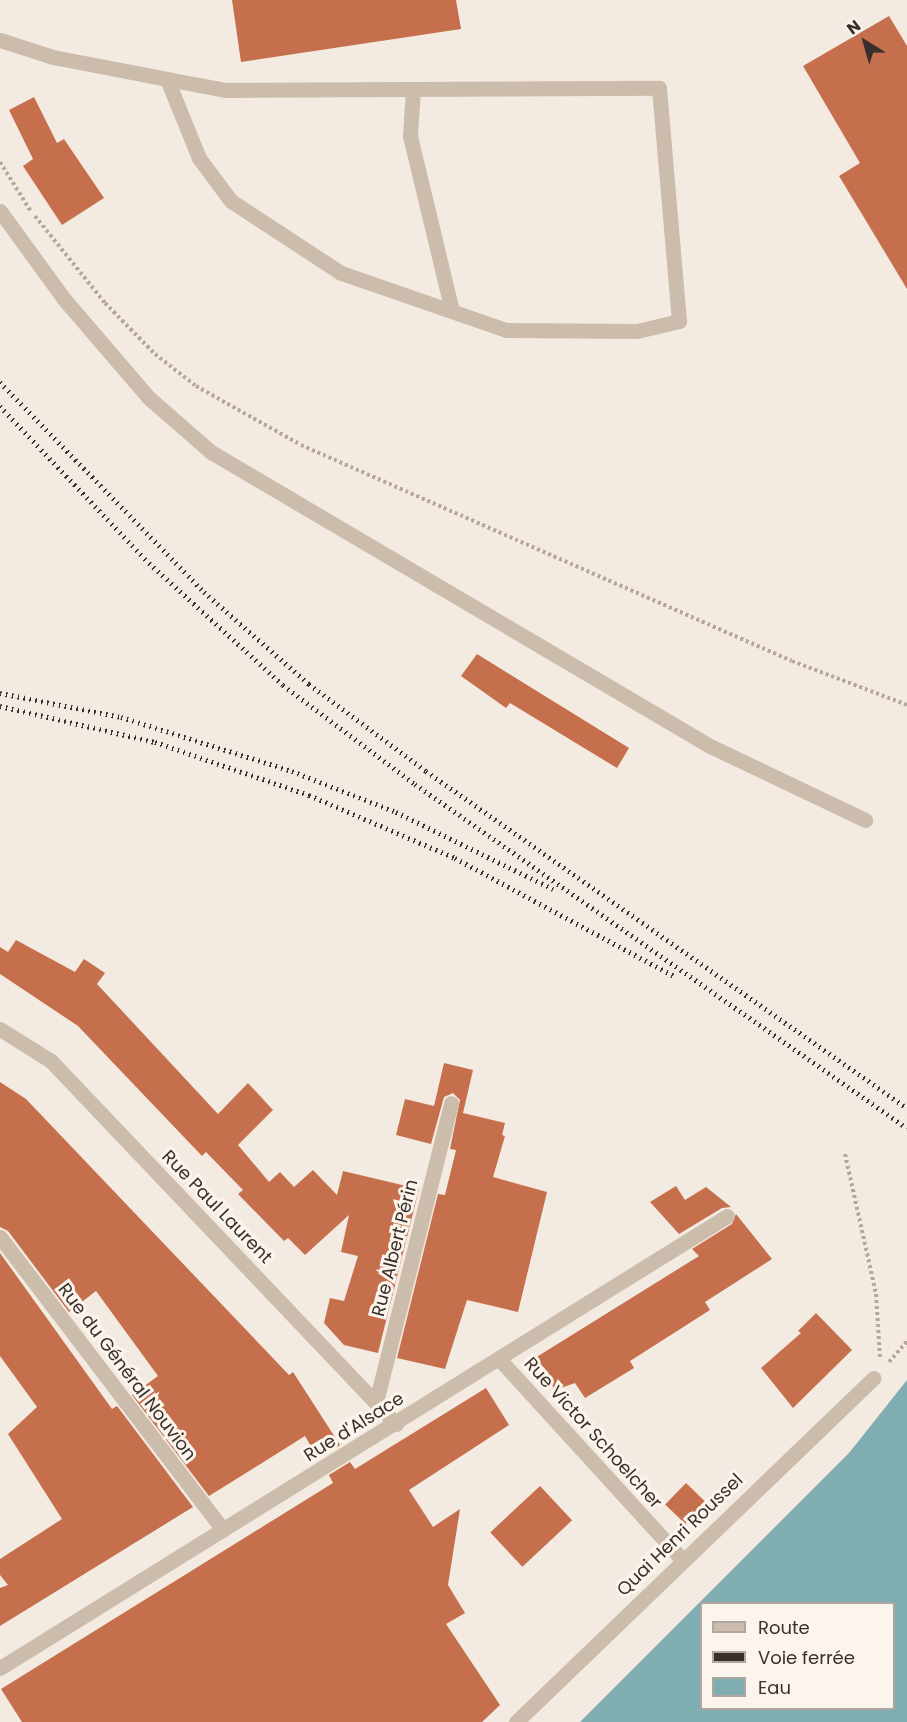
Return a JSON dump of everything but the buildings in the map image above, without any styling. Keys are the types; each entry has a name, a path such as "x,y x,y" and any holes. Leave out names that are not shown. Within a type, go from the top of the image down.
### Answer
{"street":[{"path":"0,40 53,57 225,90 659,88 679,321 636,331 506,330 341,273 231,201 199,158 167,79"},
{"path":"413,89 410,136 452,311"},
{"path":"0,211 64,299 149,398 211,452 710,746 864,820"},
{"name":"Rue Paul Laurent","path":"0,1029 51,1061 396,1424"},
{"name":"Rue Albert Périn","path":"376,1402 451,1103"},
{"name":"Rue d'Alsace","path":"0,1668 500,1360 727,1216"},
{"name":"Rue du Général Nouvion","path":"0,1237 223,1530"},
{"name":"Rue Victor Schoelcher","path":"500,1360 682,1559"},
{"name":"Quai Henri Roussel","path":"516,1722 682,1559 874,1377"}],"path":[{"path":"0,162 32,212 105,303 155,354 196,386 301,446 792,662 907,705"},
{"path":"845,1154 876,1294 881,1357 874,1377"}],"water":[{"path":"907,1380 907,1722 580,1722 849,1453"}],"railway":[{"path":"0,382 204,592 309,684 426,771 907,1108"},
{"path":"0,406 149,563 283,685 415,784 907,1128"},
{"path":"0,693 121,717 292,771 396,812 553,889"},
{"path":"0,706 155,742 309,795 455,858 676,977"}]}
